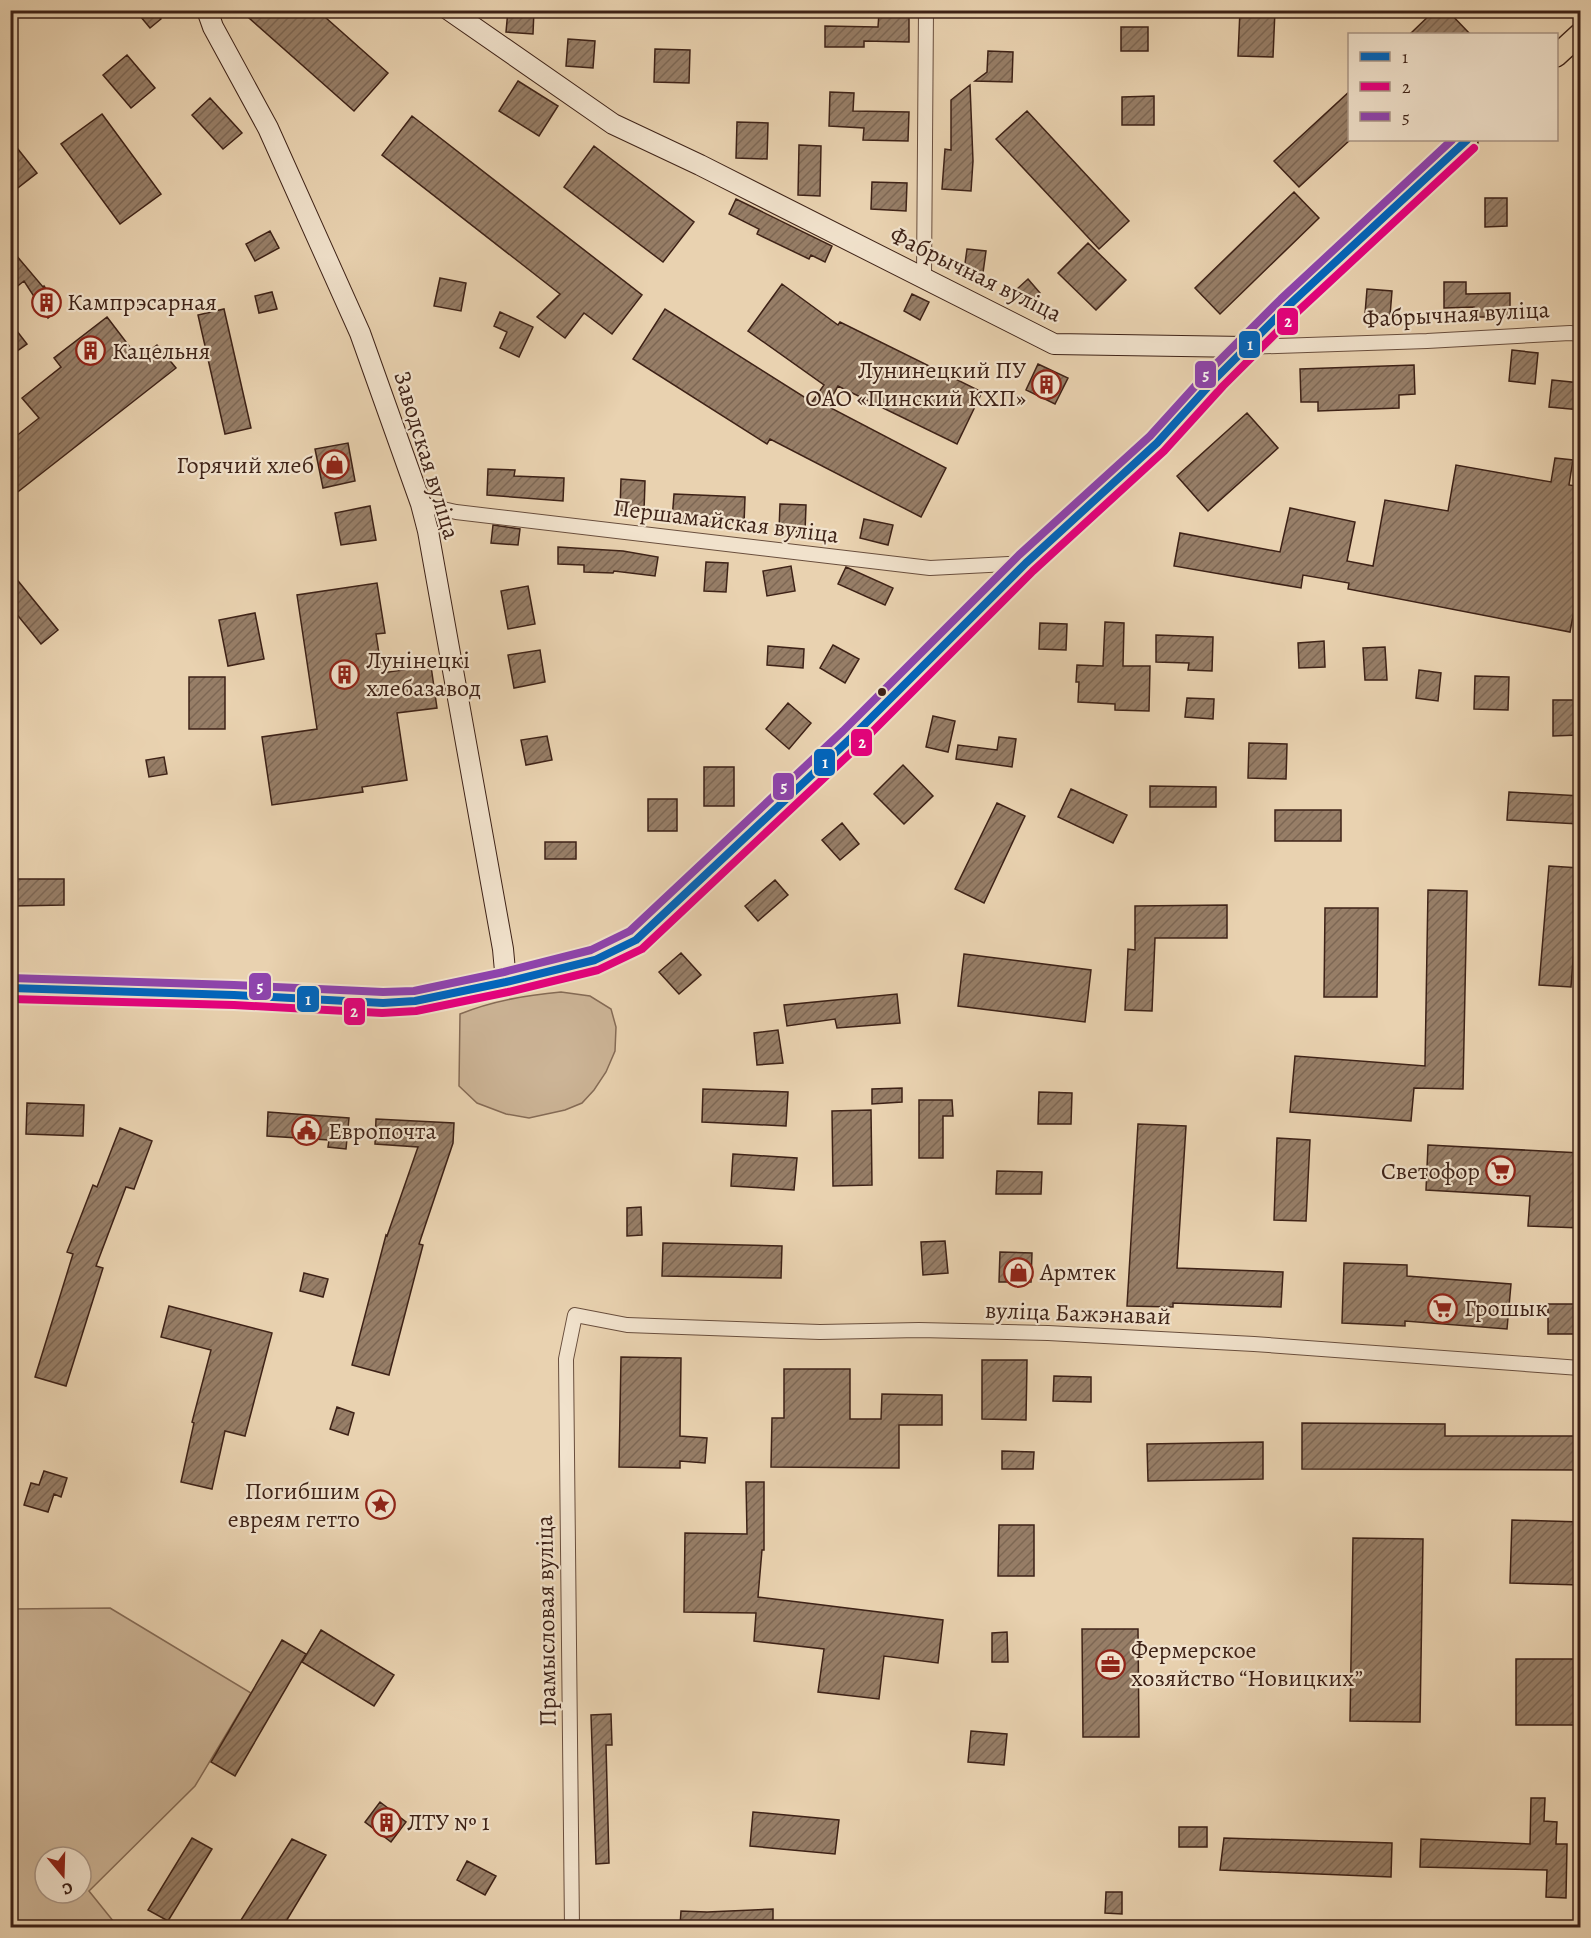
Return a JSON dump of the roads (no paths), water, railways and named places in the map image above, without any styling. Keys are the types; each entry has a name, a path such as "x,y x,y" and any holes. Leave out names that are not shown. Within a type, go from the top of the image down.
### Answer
{"main road":[{"path":"1558,55 1581,34"},
{"path":"10,988 234,995 383,1004 415,1001 596,960 636,940 850,739 1026,563 1157,443 1245,347 1466,141"}],"street":[{"name":"Заводская вуліца","path":"207,10 213,27 268,128 360,333 422,504 503,949 506,982"},
{"name":"Фабрычная вуліца","path":"449,10 613,124 700,165 1054,344 1301,347 1581,334"},
{"path":"924,277 926,10"},
{"name":"Першамайская вуліца","path":"422,504 456,512 930,568 1026,563"},
{"name":"вуліца Бажэнавай","path":"575,1315 627,1325 820,1332 919,1330 1048,1333 1254,1344 1581,1368"},
{"name":"Прамысловая вуліца","path":"572,1928 566,1359 575,1315"}],"place":[{"name":"Кампрэсарная","path":"46,302"},
{"name":"Кацельня","path":"91,351"},
{"name":"Лунинецкий ПУ ОАО «Пинский КХП»","path":"1047,384"},
{"name":"Горячий хлеб","path":"335,465"},
{"name":"Лунінецкі хлебазавод","path":"345,674"},
{"name":"Европочта","path":"307,1131"},
{"name":"Светофор","path":"1501,1171"},
{"name":"Армтек","path":"1019,1272"},
{"name":"Грошык","path":"1443,1308"},
{"name":"Погибшим евреям гетто","path":"381,1505"},
{"name":"Фермерское хозяйство “Новицких”","path":"1110,1664"},
{"name":"ЛТУ № 1","path":"386,1822"}]}
